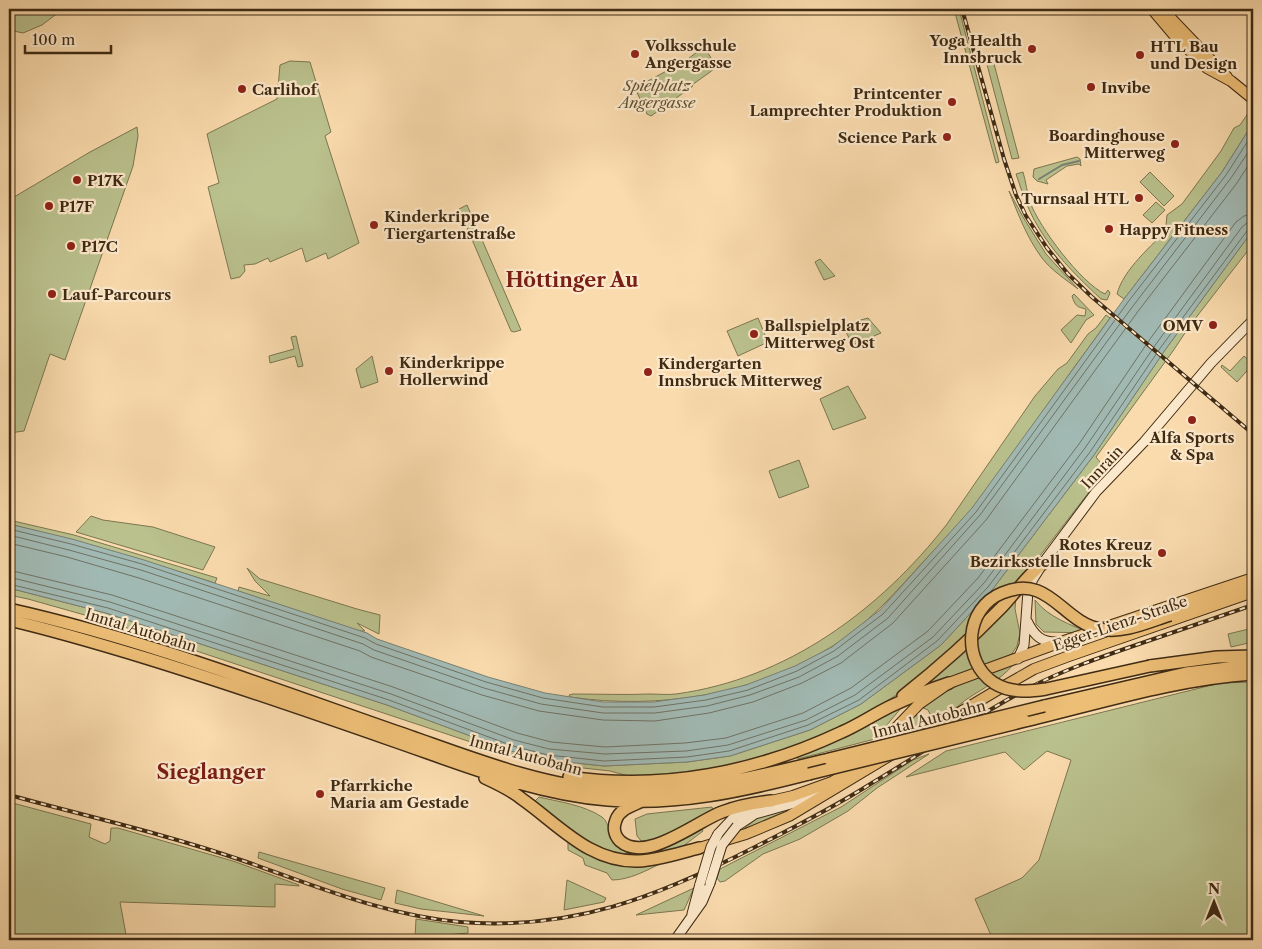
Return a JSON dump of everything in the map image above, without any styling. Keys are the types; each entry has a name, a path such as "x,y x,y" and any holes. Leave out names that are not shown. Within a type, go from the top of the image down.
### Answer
{"highway":[{"path":"889,707 959,649 1002,607 1030,574 1043,563"},
{"path":"1251,590 1125,629 1112,630 1099,629 1085,624 1051,597 1039,591 1024,588 1011,589 993,597 983,607 973,625 971,637 974,656 984,673 999,685 1020,691 1046,690 1150,666 1216,657 1253,656"},
{"name":"Inntal Autobahn","path":"9,609 112,636 524,774 576,786 609,790 667,791 733,782 1186,672 1253,665"},
{"name":"Inntal Autobahn","path":"9,620 65,634 184,670 520,783 560,793 607,800 641,801 704,797 749,789 1175,685 1253,674"},
{"path":"524,774 543,773 579,779 628,782 672,780 722,773 766,762 808,747 844,731 889,707 949,683"},
{"path":"465,765 475,774 512,792 577,842 600,854 638,861 699,848"},
{"path":"641,801 621,812 617,816 614,826 616,836 623,843 642,847 669,840 721,812 770,801"}],"main road":[{"path":"1152,9 1174,35 1207,68 1231,81"},
{"path":"1162,9 1217,64 1231,81 1251,98"},
{"name":"Innrain","path":"1018,659 1024,646 1028,591 1043,563 1096,492 1144,442 1212,363 1253,320"},
{"name":"Egger-Lienz-Straße","path":"770,801 793,796 832,782 872,758 912,711 932,693 949,683 1061,642 1253,578"},
{"name":"Egger-Lienz-Straße","path":"699,848 746,834 789,816 1034,669 1251,590"},
{"path":"1026,619 1034,634 1039,638 1046,642 1061,642"},
{"path":"675,940 702,902 722,845 737,826 755,814 798,802 841,786"},
{"path":"691,916 711,847 718,834 729,821 739,814 770,801"}],"green space":[{"path":"9,9 63,9 42,25 23,33 9,30"},
{"path":"954,9 959,9 999,162 996,163"},
{"name":"Spielplatz Angergasse","path":"704,47 717,67 651,116 647,114 635,88 685,61"},
{"path":"992,55 1019,158 1012,159 985,57"},
{"path":"290,61 310,62 331,132 325,136 359,243 328,259 326,253 306,262 302,248 270,262 268,258 255,264 244,265 245,271 240,277 231,279 208,187 219,183 207,134 277,99 280,65"},
{"path":"1251,109 1253,111 1253,123 1222,172 1124,299 1117,294 1125,276 1139,258 1169,228 1166,225 1167,215 1182,204 1221,151 1234,128 1240,125"},
{"path":"137,127 138,136 133,166 65,360 50,354 24,431 9,433 9,200 90,152"},
{"path":"1077,157 1080,159 1081,166 1079,164 1067,166 1046,180 1048,184 1037,181 1033,177 1034,169"},
{"path":"1023,172 1030,202 1051,239 1073,267 1095,288 1105,294 1108,290 1110,293 1107,300 1101,299 1080,278 1060,257 1042,233 1028,207 1016,174"},
{"path":"1150,172 1174,196 1164,206 1140,182"},
{"path":"1009,191 1046,254 1078,289 1042,258 1027,234"},
{"path":"1156,202 1165,210 1152,223 1143,215"},
{"path":"467,205 521,330 511,331 459,209"},
{"path":"1253,230 1253,244 1191,324 1096,457 1106,470 1029,570 995,608 956,647 898,694 853,722 802,745 761,759 693,773 632,777 610,771 547,764 510,755 106,621 9,595 9,588 106,613 387,705 511,751 548,760 604,766 687,762 730,756 810,730 861,704 941,645 992,590 1094,455 1165,350"},
{"path":"820,259 835,276 824,280 815,262"},
{"path":"1074,294 1094,315 1086,320 1071,343 1061,330 1077,315 1085,316 1086,309 1075,304 1072,296"},
{"path":"1106,315 1110,318 967,514 880,608 844,638 801,663 770,677 705,695 671,700 638,701 604,701 570,697 569,695 573,694 673,694 717,686 756,673 793,656 828,636 861,612 892,585 921,555 947,524 1035,396 1058,369 1067,363 1088,334 1096,328"},
{"path":"758,318 768,342 738,356 727,331"},
{"path":"868,318 881,333 853,345 842,325"},
{"path":"296,336 303,366 298,367 295,356 270,363 269,356 294,349 291,337"},
{"path":"372,356 378,382 361,388 356,369"},
{"path":"1244,356 1253,364 1237,382 1221,367 1222,365 1230,371"},
{"path":"848,386 866,418 833,430 820,399"},
{"path":"799,460 809,487 779,498 769,471"},
{"path":"91,516 103,520 153,527 215,547 203,570 76,532"},
{"path":"9,520 74,535 217,578 215,583 61,537 9,524"},
{"path":"247,568 260,579 380,615 379,634 357,623 365,631 359,631 238,591 239,587 270,596 255,581"},
{"path":"1016,597 1015,609 1020,633 1017,646 1011,655 913,693"},
{"path":"1035,600 1053,616 1090,633 1044,632 1036,624"},
{"path":"1253,628 1253,642 1231,647 1228,634"},
{"path":"1014,664 997,679 939,720 934,722 928,710 921,707 954,687"},
{"path":"1253,682 1253,940 993,940 975,899 1022,878 1039,860 1071,760 1047,751 1024,770 1005,752 906,777 946,751 1220,683"},
{"path":"902,707 875,739 798,759 797,757 851,735"},
{"path":"922,715 926,720 926,727 899,734 914,716"},
{"path":"929,754 877,788 848,811 800,839 763,854 725,881 720,882 717,878 720,869 841,807 913,760"},
{"path":"539,797 580,807 602,817 605,819 614,841 623,849 633,852 658,849 701,827 703,831 678,850 640,858 600,851 572,833 535,801"},
{"path":"9,802 91,824 89,837 105,844 110,841 111,828 118,828 233,861 299,886 275,884 275,907 120,902 127,940 9,940"},
{"path":"712,807 713,811 659,839 642,842 637,836 635,819 647,814"},
{"path":"791,808 792,810 741,831 759,817"},
{"path":"568,840 581,849 613,863 635,865 664,862 632,876 612,880 607,873 585,865 583,858 568,850"},
{"path":"259,852 385,888 381,900 342,889 258,858"},
{"path":"567,880 606,898 604,902 564,910"},
{"path":"694,888 684,910 636,915"},
{"path":"397,890 484,916 421,909 395,903"},
{"path":"416,919 468,927 468,933 415,938"}],"water":[{"path":"1253,123 1253,230 1165,350 1094,455 992,590 941,645 861,704 810,730 730,756 687,762 604,766 548,760 511,751 387,705 106,613 9,588 9,524 72,539 144,560 367,633 377,639 488,677 545,693 603,702 654,702 704,695 746,685 795,666 832,647 880,610 972,508 1124,299 1222,172"}],"pier":[{"path":"1112,312 1164,356 1162,359 1109,315"}],"waterway":[{"path":"1039,179 1062,165 1079,161"}],"railway":[{"path":"962,9 1016,195 1026,216 1047,248 1068,274 1092,297 1253,434"},
{"path":"9,795 184,842 349,898 404,913 460,922 501,923 540,921 613,907 683,881 719,865 829,809 988,711 1041,682 1096,659 1253,605"}],"place":[{"name":"Yoga Health Innsbruck","path":"1032,49"},
{"name":"Volksschule Angergasse","path":"635,54"},
{"name":"HTL Bau und Design","path":"1140,55"},
{"name":"Invibe","path":"1091,87"},
{"name":"Carlihof","path":"242,89"},
{"name":"Printcenter Lamprechter Produktion","path":"952,102"},
{"name":"Science Park","path":"947,137"},
{"name":"Boardinghouse Mitterweg","path":"1175,144"},
{"name":"P17K","path":"77,180"},
{"name":"Turnsaal HTL","path":"1139,198"},
{"name":"P17F","path":"49,206"},
{"name":"Kinderkrippe Tiergartenstraße","path":"374,225"},
{"name":"Happy Fitness","path":"1109,229"},
{"name":"P17C","path":"71,246"},
{"name":"Lauf-Parcours","path":"52,294"},
{"name":"OMV","path":"1213,325"},
{"name":"Ballspielplatz Mitterweg Ost","path":"754,334"},
{"name":"Kinderkrippe Hollerwind","path":"389,371"},
{"name":"Kindergarten Innsbruck Mitterweg","path":"648,372"},
{"name":"Alfa Sports & Spa","path":"1192,420"},
{"name":"Rotes Kreuz Bezirksstelle Innsbruck","path":"1162,553"},
{"name":"Pfarrkiche Maria am Gestade","path":"320,794"}],"district":[{"name":"Höttinger Au","path":"572,280"},
{"name":"Sieglanger","path":"211,772"}]}
